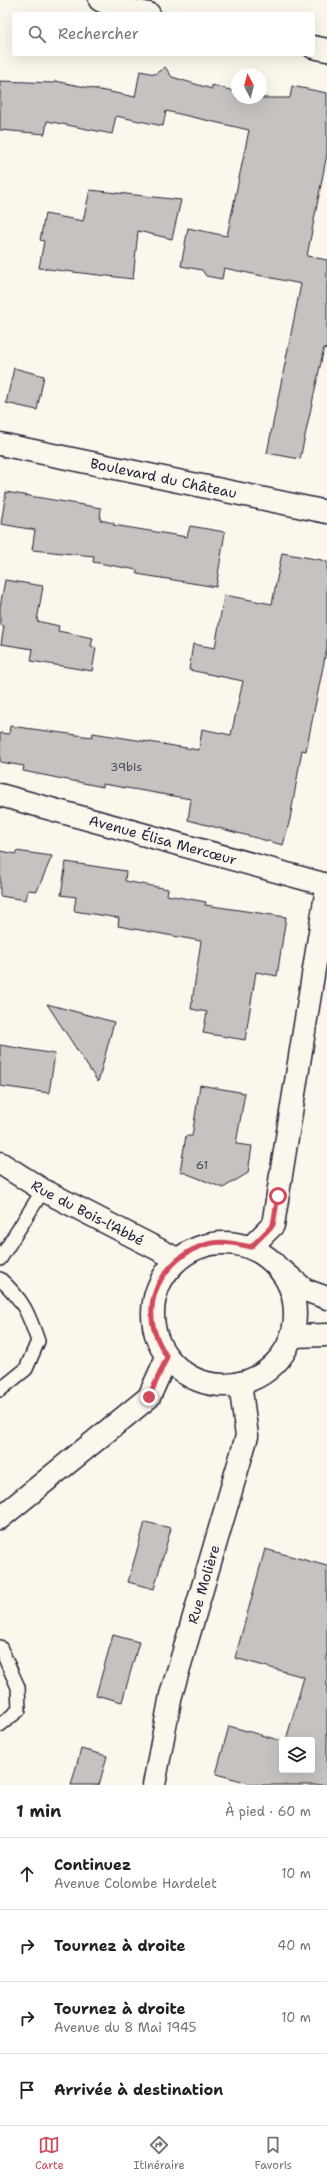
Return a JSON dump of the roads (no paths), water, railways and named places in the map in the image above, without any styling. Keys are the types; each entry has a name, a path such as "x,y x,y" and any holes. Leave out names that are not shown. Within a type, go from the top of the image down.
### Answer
{"street":[{"path":"111,2 143,12"},
{"path":"315,47 327,50"},
{"name":"Boulevard du Château","path":"0,444 327,512"},
{"name":"Avenue Élisa Mercœur","path":"0,795 327,884"},
{"path":"251,1247 273,1225 327,888"},
{"name":"Rue du Bois-l'Abbé","path":"0,1163 43,1190 177,1259"},
{"path":"280,1269 292,1290 296,1313 292,1336 281,1358 263,1374 240,1383 220,1385 200,1381 182,1372 167,1357 157,1338 152,1317 154,1296 163,1276 177,1259 194,1249 212,1243 232,1242 251,1247 267,1256 305,1290 327,1298"},
{"path":"292,1336 327,1335"},
{"path":"0,1518 149,1397 167,1357"},
{"name":"Rue Molière","path":"154,1785 171,1696 247,1436 240,1383"}],"lane":[{"path":"0,1259 43,1190"},
{"path":"0,1279 15,1293 27,1310 38,1340 26,1369 0,1390"},
{"path":"0,1647 18,1687 19,1710 0,1725"}]}
